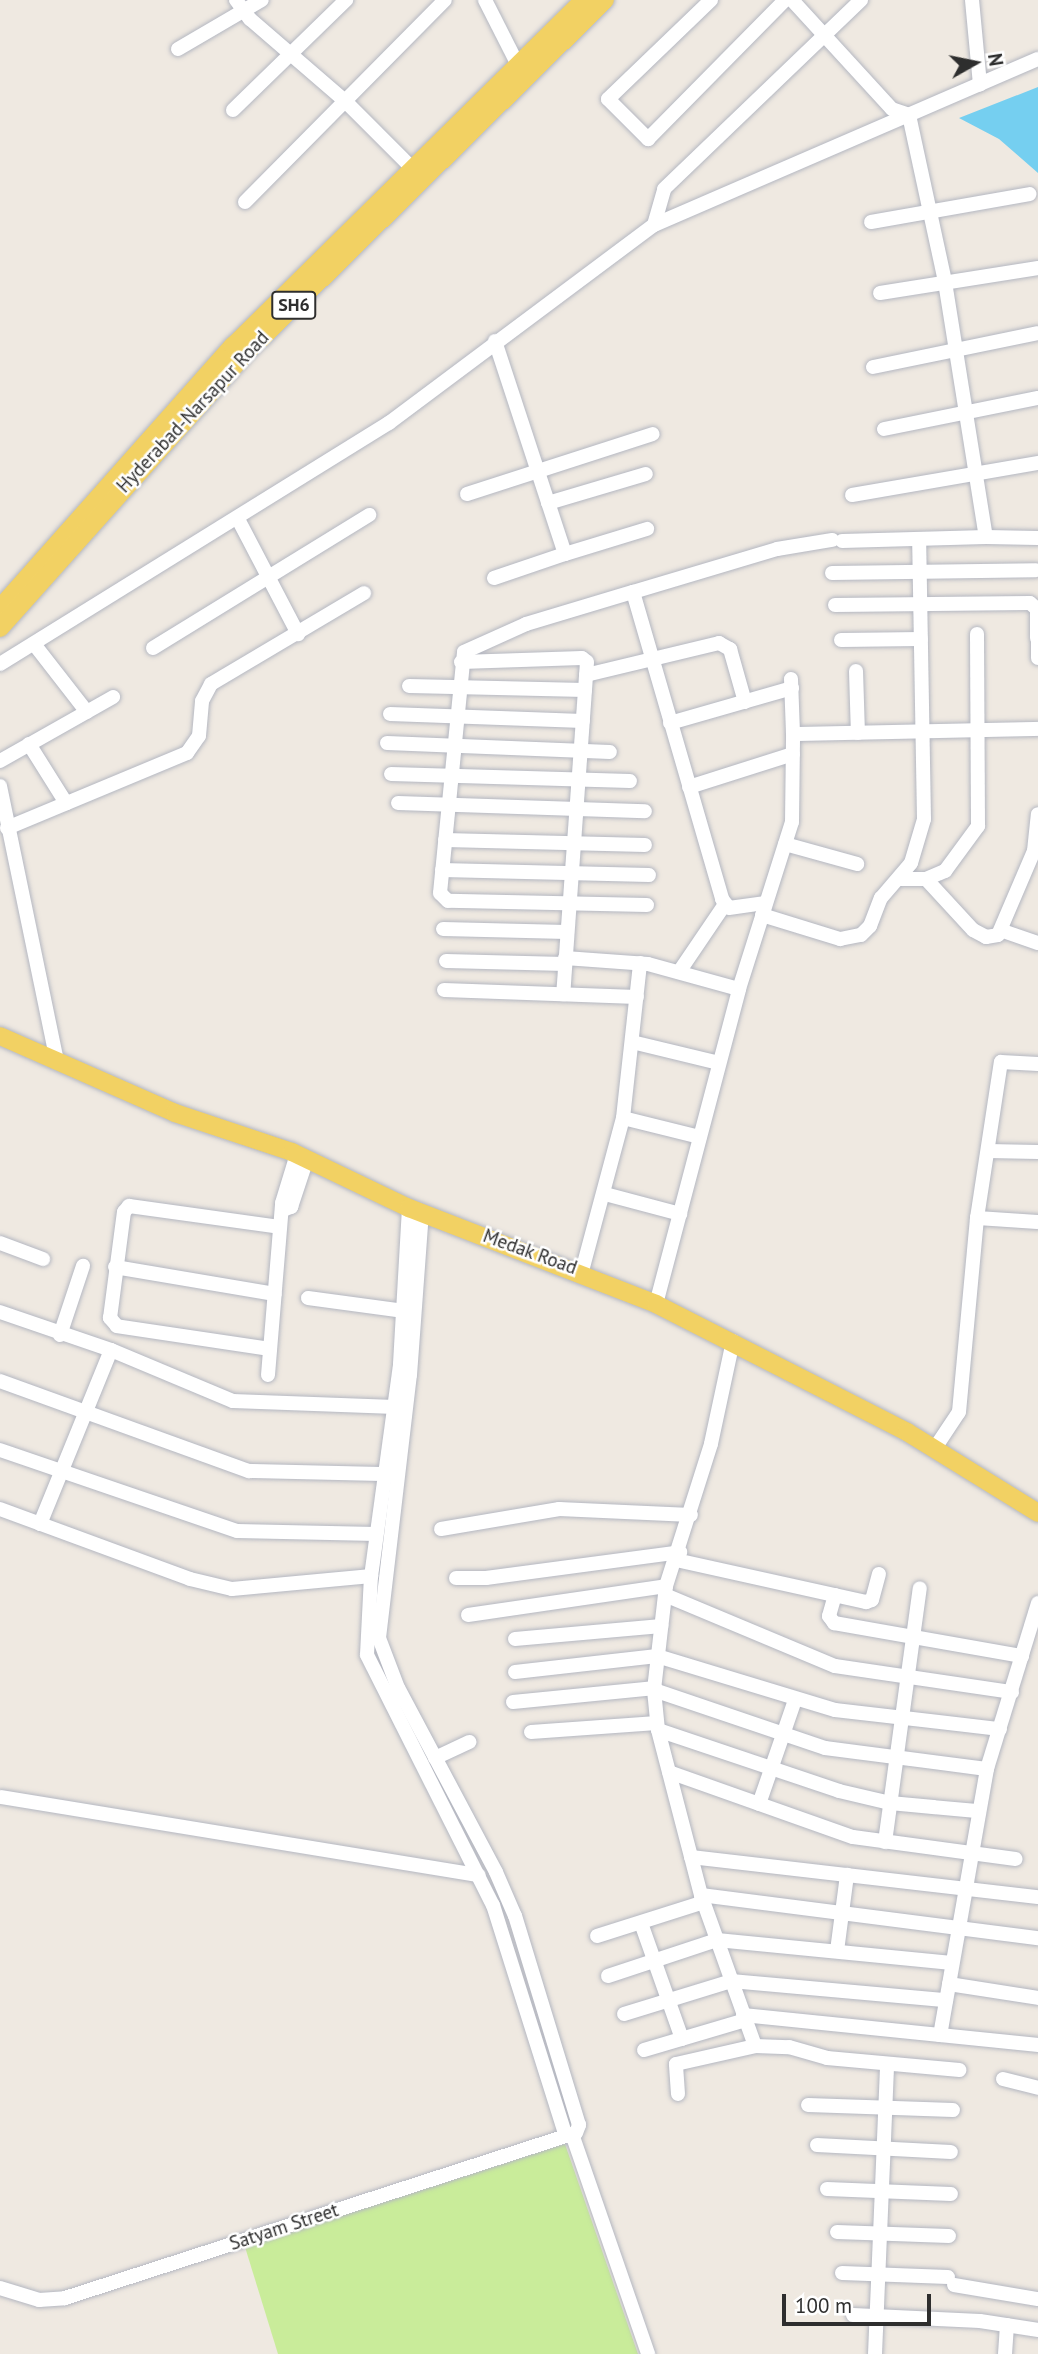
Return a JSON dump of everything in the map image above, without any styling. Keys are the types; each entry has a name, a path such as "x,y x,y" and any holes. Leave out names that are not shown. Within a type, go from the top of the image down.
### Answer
{"main road":[{"name":"Hyderabad-Narsapur Road","path":"2,601 209,372 411,167 584,0"},
{"name":"Hyderabad-Narsapur Road","path":"0,628 242,357 605,0"},
{"name":"Medak Road","path":"0,1036 175,1113 302,1157 416,1210 582,1271 656,1304 733,1341 935,1448 1038,1513"}],"street":[{"path":"178,49 239,6 262,0"},
{"path":"233,110 346,0"},
{"path":"245,202 445,0"},
{"path":"485,0 518,65"},
{"path":"711,0 608,99 648,139 785,0"},
{"path":"792,0 892,109 909,115"},
{"path":"654,225 664,189 862,0"},
{"path":"971,0 980,85"},
{"path":"239,6 344,100 411,167"},
{"path":"0,664 238,519 388,422 654,225 1038,59"},
{"path":"909,115 945,282 986,537"},
{"path":"871,222 1030,194"},
{"path":"880,293 1038,268"},
{"path":"873,367 1038,334"},
{"path":"495,341 565,554"},
{"path":"884,429 1038,398"},
{"path":"467,495 653,433"},
{"path":"852,495 1038,463"},
{"path":"548,503 646,474"},
{"path":"153,648 369,515"},
{"path":"238,519 299,634"},
{"path":"494,578 647,529"},
{"path":"647,905 444,900 440,893 464,652 526,624 777,549 837,541 1038,538"},
{"path":"633,592 725,904 734,908 764,909 849,939 867,932 881,898 912,863 924,819 919,539"},
{"path":"832,573 1036,570"},
{"path":"8,828 187,753 199,736 202,701 211,684 364,593"},
{"path":"835,605 1030,603 1037,608 1038,658"},
{"path":"900,879 926,879 954,864 978,826 977,634"},
{"path":"841,639 921,639"},
{"path":"34,643 87,712"},
{"path":"409,686 586,682 652,660 724,645 730,649 745,702"},
{"path":"461,662 586,659 563,994"},
{"path":"856,671 858,733"},
{"path":"656,1304 738,989 794,813 792,684 745,702 670,723"},
{"path":"0,761 113,697"},
{"path":"390,714 583,721"},
{"path":"793,734 1038,729"},
{"path":"387,743 610,752"},
{"path":"29,744 66,803"},
{"path":"689,787 793,754"},
{"path":"391,774 630,781"},
{"path":"0,786 8,828 7,867 57,1062"},
{"path":"398,803 645,811"},
{"path":"926,879 980,935 992,937 1003,930 1034,851 1038,814"},
{"path":"445,840 645,845"},
{"path":"785,844 857,864"},
{"path":"442,870 649,876"},
{"path":"679,972 725,904"},
{"path":"443,929 567,932"},
{"path":"1003,930 1038,943"},
{"path":"446,961 640,962 738,989"},
{"path":"582,1271 605,1194 623,1118 640,962"},
{"path":"444,990 637,997"},
{"path":"632,1042 719,1063"},
{"path":"935,1448 959,1412 977,1218 1001,1062 1038,1064"},
{"path":"623,1118 700,1137"},
{"path":"988,1151 1038,1152"},
{"path":"268,1374 280,1227 283,1210 302,1157"},
{"path":"605,1194 680,1214"},
{"path":"270,1349 112,1324 115,1267 124,1212 129,1206 280,1227"},
{"path":"416,1210 395,1407 371,1576 366,1646 381,1690 479,1875 499,1923 569,2135 648,2354"},
{"path":"416,1210 410,1375 379,1611 379,1638 386,1659 514,1916 579,2125 569,2135"},
{"path":"977,1218 1038,1222"},
{"path":"0,1243 43,1259"},
{"path":"60,1335 83,1266"},
{"path":"115,1267 275,1294"},
{"path":"308,1298 404,1311"},
{"path":"0,1312 60,1335 111,1350 233,1401 395,1407"},
{"path":"733,1341 691,1515 666,1590 654,1689 657,1726 691,1857 703,1899 755,2046"},
{"path":"40,1524 111,1350"},
{"path":"0,1381 249,1471 385,1474"},
{"path":"0,1450 61,1474 237,1531 376,1534"},
{"path":"0,1509 190,1580 232,1589 371,1576"},
{"path":"441,1529 559,1509 691,1515"},
{"path":"456,1578 486,1578 678,1556 869,1602 879,1574"},
{"path":"885,1842 920,1588"},
{"path":"468,1615 666,1590 835,1666 1012,1692"},
{"path":"835,1595 829,1616 834,1623 1022,1656"},
{"path":"940,2035 977,1811 987,1769 1038,1603"},
{"path":"515,1639 661,1626"},
{"path":"515,1672 657,1656 795,1700 1000,1729"},
{"path":"371,1662 386,1659"},
{"path":"513,1702 654,1689 782,1736 839,1751 987,1769"},
{"path":"759,1804 795,1700"},
{"path":"531,1732 657,1726 771,1770 890,1803 977,1811"},
{"path":"435,1758 469,1742"},
{"path":"668,1772 853,1837 1016,1859"},
{"path":"1,1797 479,1875"},
{"path":"691,1857 1038,1897"},
{"path":"837,1951 847,1875"},
{"path":"597,1936 641,1923 703,1899 958,1925 1038,1938"},
{"path":"499,1923 514,1916"},
{"path":"641,1923 682,2039"},
{"path":"608,1976 717,1940 952,1963"},
{"path":"624,2014 731,1981 946,2000"},
{"path":"948,1984 1038,1998"},
{"path":"645,2050 744,2018 1038,2045"},
{"path":"678,2094 676,2064 755,2046 789,2047 822,2057 887,2065 959,2070"},
{"path":"875,2354 887,2065"},
{"path":"1003,2079 1038,2088"},
{"path":"808,2105 953,2110"},
{"name":"Satyam Street","path":"0,2288 39,2300 65,2298 569,2135"},
{"path":"817,2145 951,2152"},
{"path":"827,2189 951,2194"},
{"path":"837,2232 948,2236"},
{"path":"842,2273 951,2281 1038,2299"},
{"path":"853,2315 1007,2325 1038,2330"},
{"path":"1005,2354 1007,2325"}],"green space":[{"path":"565,2144 638,2354 278,2354 245,2247"}],"water":[{"path":"1038,87 1038,173 999,139 959,118"}]}
